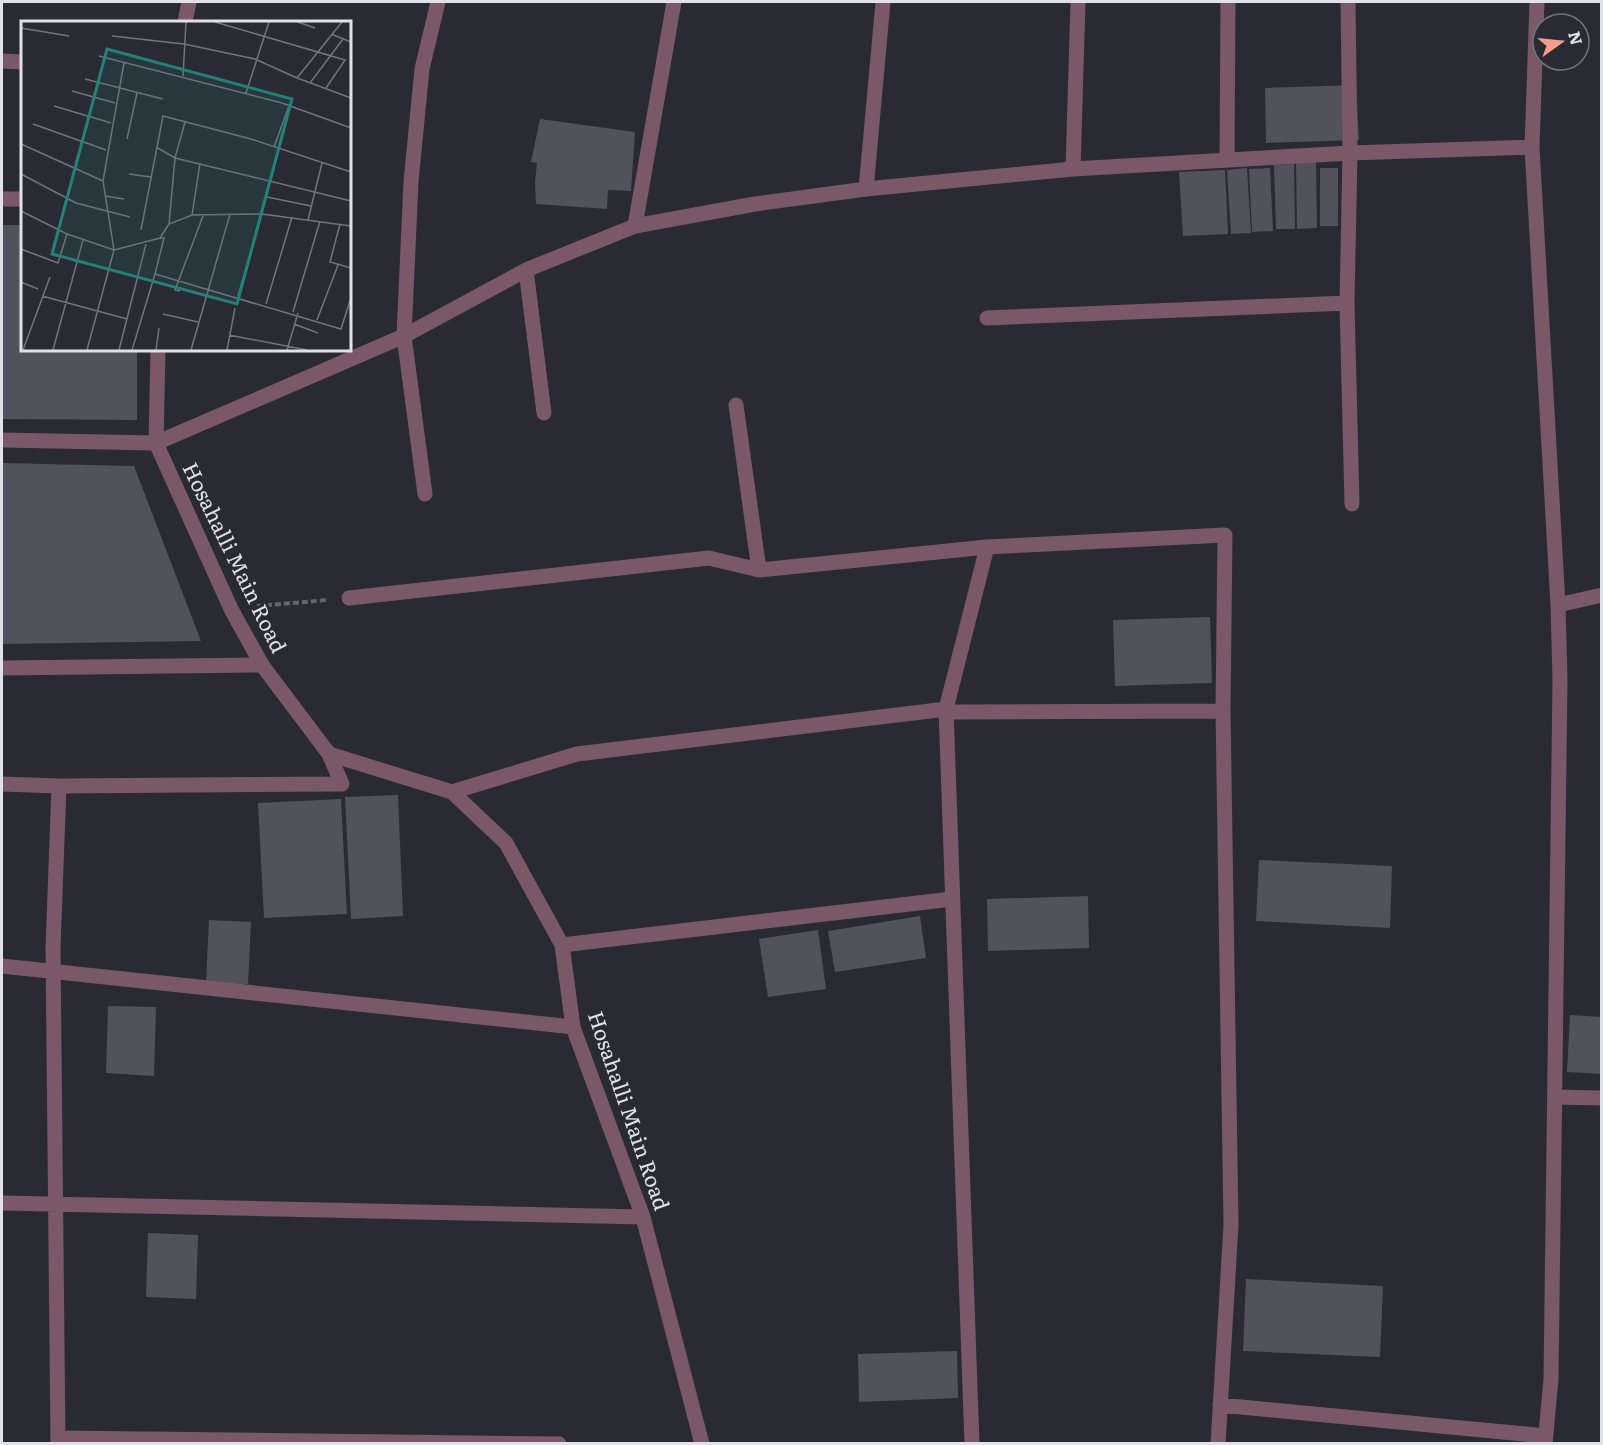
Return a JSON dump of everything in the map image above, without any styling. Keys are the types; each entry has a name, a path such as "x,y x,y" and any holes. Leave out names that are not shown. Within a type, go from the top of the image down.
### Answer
{"street":[{"path":"184,21 189,2"},
{"path":"425,494 404,336 411,182 422,69 438,2"},
{"path":"635,226 674,2"},
{"path":"866,189 883,2"},
{"path":"1074,169 1078,2"},
{"path":"1227,160 1228,2"},
{"path":"1348,2 1350,153 1347,303 1352,504"},
{"path":"1220,1406 1546,1440 1551,1379 1560,679 1558,605 1532,147 1537,2"},
{"path":"2,61 21,62"},
{"path":"2,440 156,443 404,336 526,270 635,226 755,204 866,189 1074,169 1350,153 1532,147"},
{"path":"2,199 21,199"},
{"path":"526,270 544,413"},
{"path":"987,318 1347,303"},
{"name":"Hosahalli Main Road","path":"158,351 156,443 231,609 262,665 329,754 452,792 506,843 562,945 573,1026 643,1217 702,1443"},
{"path":"736,405 759,570"},
{"path":"349,598 709,558 759,570 987,547 1225,535 1223,711 1231,1225 1218,1443"},
{"path":"972,1443 946,709 987,547"},
{"path":"1558,605 1602,595"},
{"path":"2,668 262,665"},
{"path":"452,792 577,754 946,709 947,712 1223,711"},
{"path":"2,784 59,786 342,784 329,754"},
{"path":"59,786 53,973 58,1441 559,1443"},
{"path":"562,945 952,899"},
{"path":"2,966 573,1026"},
{"path":"1555,1097 1602,1098"},
{"path":"2,1203 643,1217"}],"path":[{"path":"231,609 349,598"}],"building":[{"path":"1356,85 1359,140 1266,143 1265,88"},
{"path":"540,119 635,132 631,191 608,190 607,209 536,204 537,163 531,162"},
{"path":"1316,162 1317,228 1297,229 1296,163"},
{"path":"1294,164 1295,229 1276,229 1274,165"},
{"path":"1247,168 1251,233 1231,234 1227,170"},
{"path":"1270,168 1273,231 1252,232 1249,169"},
{"path":"1320,168 1338,168 1338,226 1320,226"},
{"path":"1225,170 1228,234 1183,236 1179,172"},
{"path":"2,225 21,225 21,351 137,351 137,420 2,419"},
{"path":"2,463 134,466 201,641 2,644"},
{"path":"1210,617 1212,683 1115,686 1113,620"},
{"path":"398,795 403,916 351,919 345,797"},
{"path":"341,799 347,914 264,918 258,803"},
{"path":"1259,860 1392,866 1390,928 1256,921"},
{"path":"1088,896 1089,948 988,951 987,899"},
{"path":"920,916 926,958 835,972 828,931"},
{"path":"209,920 251,922 248,984 206,983"},
{"path":"818,930 826,989 768,997 759,939"},
{"path":"108,1006 156,1007 154,1076 106,1073"},
{"path":"1570,1015 1602,1017 1602,1074 1567,1072"},
{"path":"148,1233 198,1235 196,1299 146,1297"},
{"path":"1246,1279 1383,1286 1380,1357 1243,1351"},
{"path":"957,1351 958,1398 859,1402 858,1354"}]}
